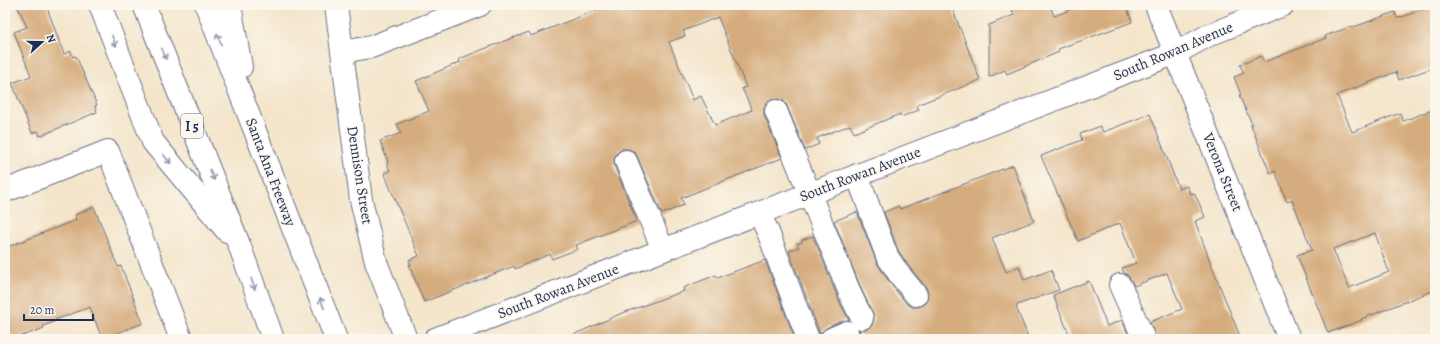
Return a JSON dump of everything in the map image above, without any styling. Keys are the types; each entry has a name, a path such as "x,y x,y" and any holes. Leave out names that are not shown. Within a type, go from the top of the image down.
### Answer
{"main road":[{"path":"100,5 153,142 240,247"},
{"name":"I 5","path":"144,5 240,247 273,339"},
{"name":"Santa Ana Freeway","path":"206,5 336,339"},
{"path":"230,5 249,114"},
{"name":"Dennison Street","path":"336,5 361,200 376,262 406,339"},
{"path":"342,52 371,46 480,5"},
{"name":"Verona Street","path":"1156,5 1289,339"},
{"name":"South Rowan Avenue","path":"435,339 1176,53 1209,35 1283,5"},
{"path":"776,111 852,298 847,330"},
{"path":"5,191 108,151 181,339"},
{"path":"626,161 663,250"},
{"path":"857,176 887,256 916,295"},
{"path":"759,213 768,232 808,339"},
{"path":"1120,285 1144,339"}],"building":[{"path":"17,5 46,5 64,54 71,51 73,57 76,56 97,105 95,106 97,112 40,136 38,131 32,133 12,83 31,76 14,32 27,27"},
{"path":"609,5 951,5 980,80 917,105 919,110 901,117 900,114 854,133 850,125 817,138 819,144 805,150 784,101 778,99 771,100 766,103 764,115 782,158 681,198 684,205 662,214 637,156 633,151 622,149 616,154 614,165 637,221 576,245 578,249 552,259 550,254 515,269 514,266 424,302 409,265 411,265 409,260 419,256 384,173 390,171 380,141 401,133 397,124 429,111 416,81 460,62 459,59 507,40 529,32 531,36","holes":["718,17 746,87 742,88 752,110 715,125 701,96 693,100 669,42 685,36 683,31"]},
{"path":"1010,5 1050,5 1054,16 1083,5 1126,5 1132,22 1058,49 1059,52 1007,74 1005,70 989,77 989,25 1014,15"},
{"path":"1435,5 1435,67 1399,80 1396,72 1337,95 1352,132 1400,113 1403,121 1435,109 1435,290 1328,333 1297,255 1312,250 1292,200 1287,202 1275,171 1270,173 1251,125 1252,124 1239,95 1241,95 1234,77 1244,73 1240,65 1261,56 1264,62 1326,38 1325,36 1395,12 1397,18","holes":["1375,233 1389,272 1349,288 1333,249"]},
{"path":"1150,114 1179,189 1187,186 1190,194 1194,193 1205,217 1195,221 1241,339 1156,339 1150,322 1182,309 1167,273 1134,286 1122,268 1136,263 1120,223 1078,241 1041,156 1082,140 1080,134 1100,126 1103,132"},
{"path":"1013,165 1034,221 992,238 1006,272 1019,266 1024,280 1051,270 1059,290 1017,305 1018,306 1016,307 1029,339 863,339 859,330 867,329 872,325 874,319 873,313 863,293 834,221 857,212 877,263 889,282 906,303 912,307 918,307 924,305 927,300 928,293 926,287 909,267 898,250 884,212 899,206 900,209"},
{"path":"94,207 118,267 121,266 143,323 102,339 90,307 55,320 56,321 43,326 44,328 14,339 5,339 5,248 76,220 75,215"},
{"path":"813,236 840,303 849,320 842,321 826,328 820,334 789,251 799,247 797,244 802,242 802,240"},
{"path":"765,260 795,339 564,339 620,314 684,291 683,288 716,275 717,278"},
{"path":"1089,281 1107,326 1122,320 1130,339 1071,339 1053,295"}]}
